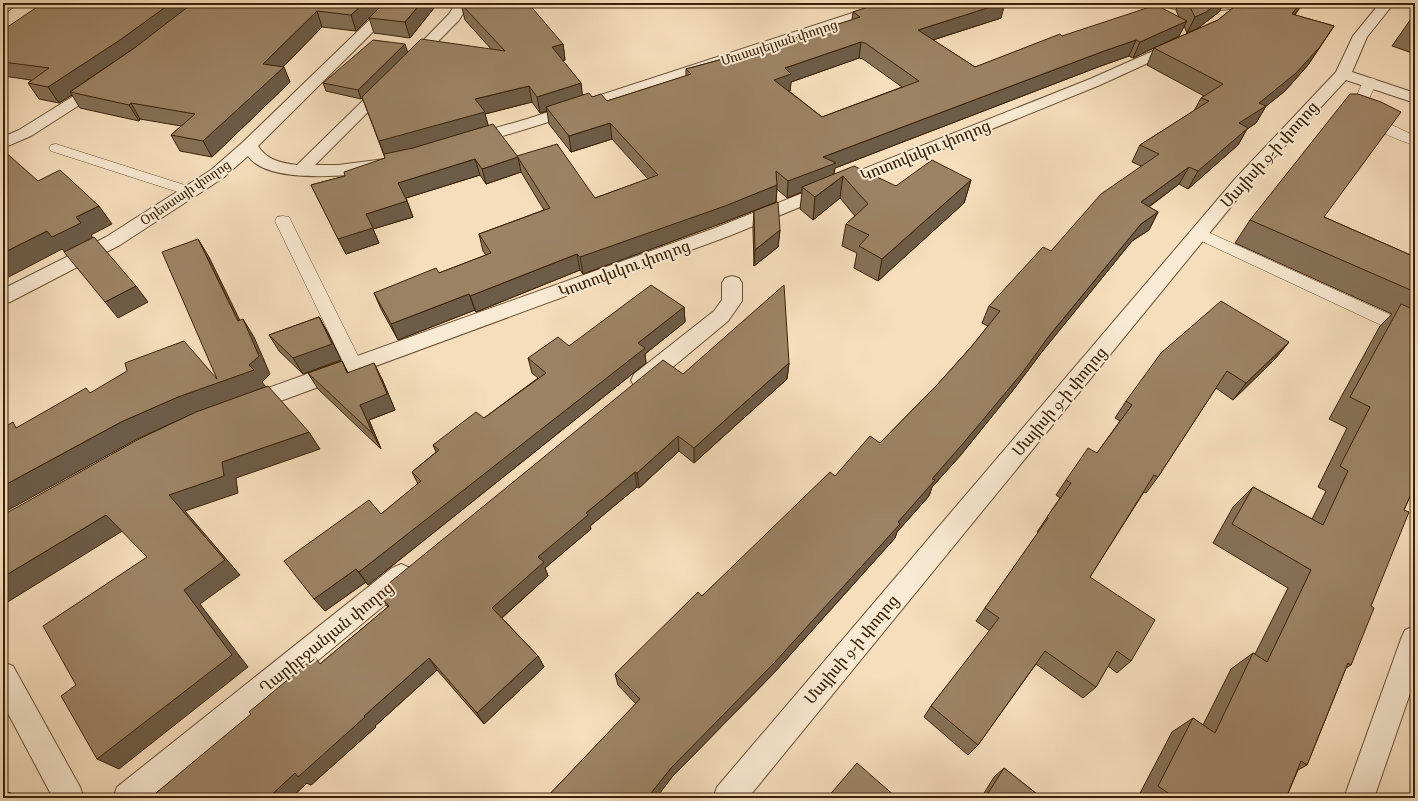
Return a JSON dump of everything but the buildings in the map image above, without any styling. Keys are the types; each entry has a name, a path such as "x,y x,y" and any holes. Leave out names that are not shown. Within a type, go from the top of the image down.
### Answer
{"street":[{"path":"3,8 11,3"},
{"name":"Օդեսսայի փողոց","path":"3,296 113,241 217,174 249,146 395,3"},
{"name":"Մուսայելյան փողոց","path":"459,144 533,122 897,3"},
{"path":"1167,3 1191,8 1258,3"},
{"path":"1319,3 1359,3"},
{"name":"Մայիսի 9-ի փողոց","path":"728,798 1241,183 1343,74 1360,36 1387,3"},
{"path":"1218,23 1226,14 1239,4"},
{"path":"302,170 454,17 469,7"},
{"name":"Կոտովսկու փողոց","path":"230,411 722,232 1095,82 1196,36"},
{"path":"1343,74 1415,98"},
{"path":"3,124 17,139 116,75"},
{"path":"249,146 258,158 269,163 285,168 302,170 346,169 397,161"},
{"path":"622,396 721,316 732,301 732,284"},
{"name":"Ղարիբջանյան փողոց","path":"128,798 418,562"},
{"path":"1359,798 1415,639"},
{"path":"3,676 69,798"}],"lane":[{"path":"1370,82 1358,107 1364,117 1415,141"},
{"path":"56,148 189,192"},
{"path":"283,221 354,366"},
{"path":"1199,233 1415,334"}]}
